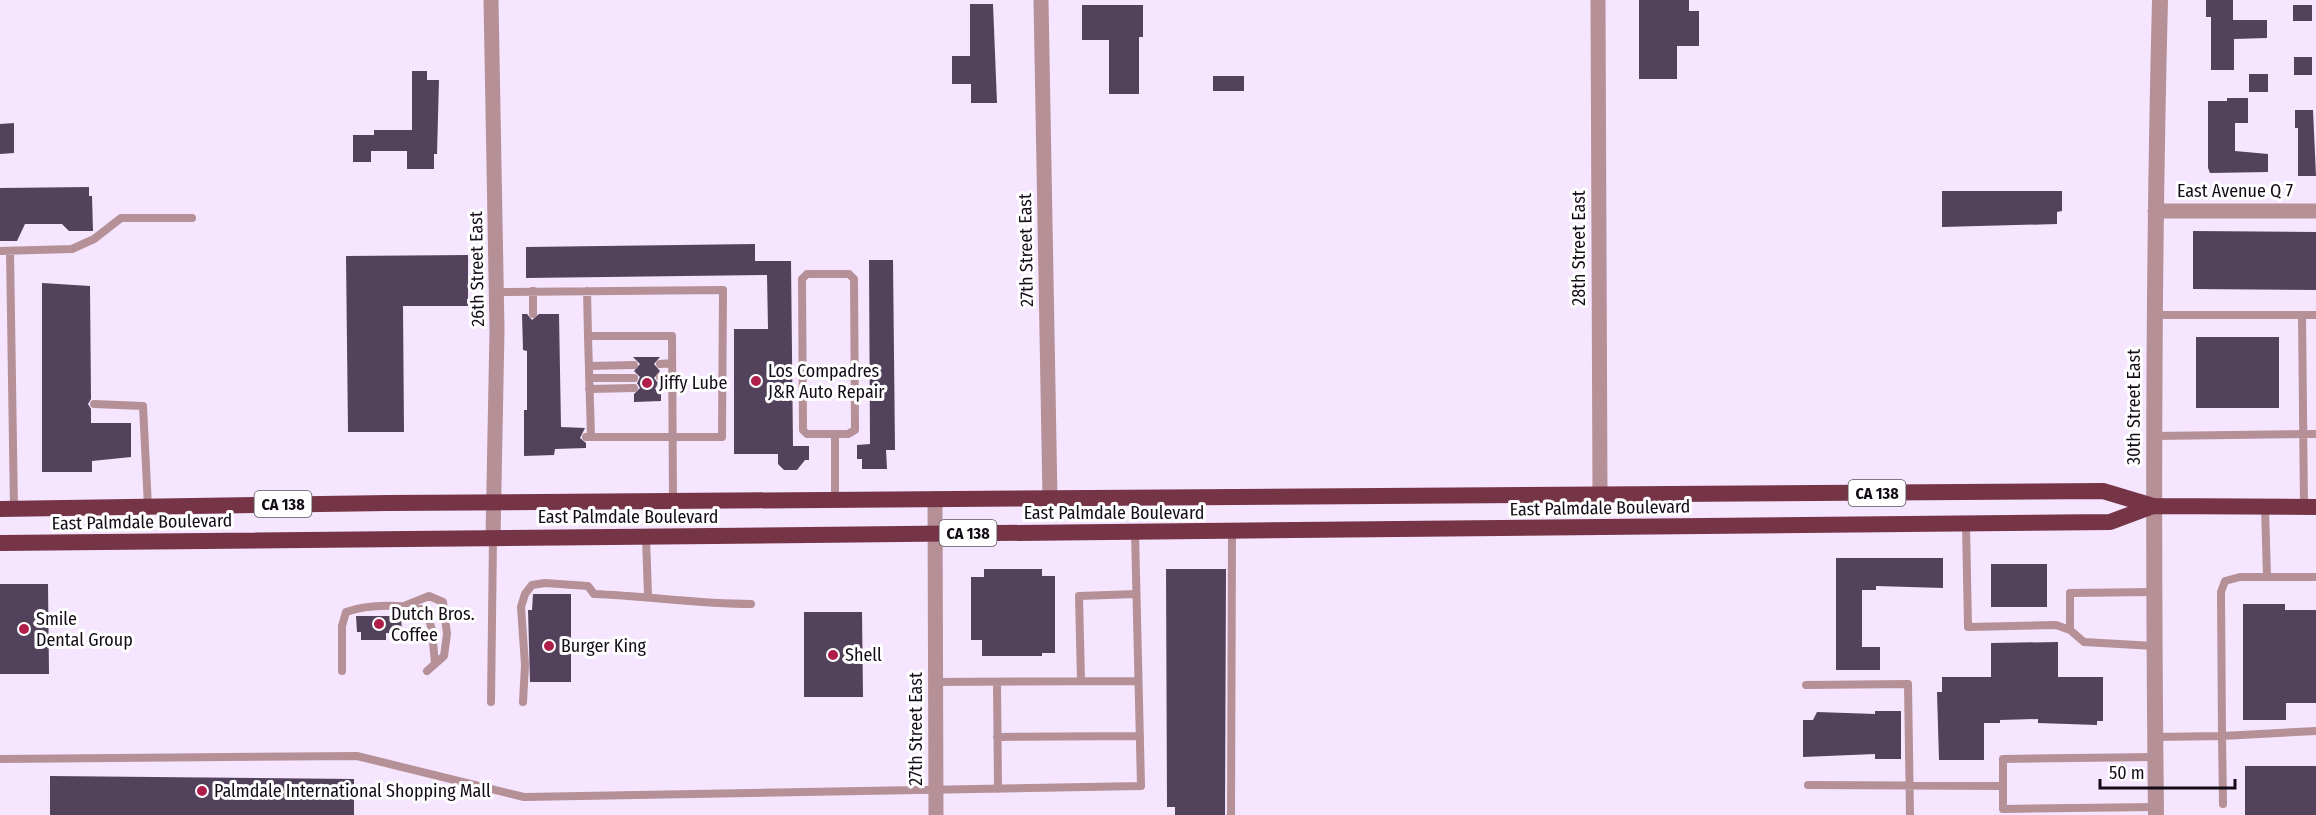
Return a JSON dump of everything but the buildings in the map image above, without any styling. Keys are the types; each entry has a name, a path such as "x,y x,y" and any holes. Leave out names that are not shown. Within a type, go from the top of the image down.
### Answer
{"highway":[{"name":"East Palmdale Boulevard","path":"7,509 494,502 2103,491 2153,506 2310,507"},
{"name":"East Palmdale Boulevard","path":"0,543 2110,522 2153,506"}],"street":[{"name":"26th Street East","path":"491,0 497,292 494,537"},
{"name":"27th Street East","path":"1041,0 1050,499"},
{"name":"28th Street East","path":"1598,0 1600,495"},
{"name":"30th Street East","path":"2156,811 2153,436 2160,0"},
{"name":"East Avenue Q 7","path":"2155,211 2316,211"},
{"name":"27th Street East","path":"935,499 936,815"}],"lane":[{"path":"0,251 72,249 94,239 121,218 192,218"},
{"path":"7,509 10,251"},
{"path":"807,274 849,274 854,279 855,430 848,434 836,434 807,434 803,430 802,279 807,274"},
{"path":"497,292 532,291 723,290 723,437 588,437 587,291"},
{"path":"532,291 532,314"},
{"path":"2154,315 2316,315"},
{"path":"2302,315 2303,435 2310,507"},
{"path":"588,336 672,336 674,501"},
{"path":"660,364 672,363"},
{"path":"589,366 634,365"},
{"path":"660,377 672,377"},
{"path":"589,378 634,378"},
{"path":"589,389 634,388"},
{"path":"660,388 673,388"},
{"path":"94,404 143,406 147,507"},
{"path":"836,434 836,500"},
{"path":"2153,436 2316,434"},
{"path":"2265,506 2267,577"},
{"path":"1966,524 1968,627 2056,625 2070,630 2084,642 2154,646"},
{"path":"1231,815 1232,531"},
{"path":"0,759 357,756 524,797 1141,786 1135,532"},
{"path":"492,702 494,537"},
{"path":"646,537 648,596"},
{"path":"2223,804 2221,592 2225,581 2240,577 2316,577"},
{"path":"523,702 525,665 521,607 525,594 532,585 544,583 588,586 594,594 648,596 700,604 751,604"},
{"path":"2070,630 2070,593 2154,592"},
{"path":"1081,681 1079,596 1136,594"},
{"path":"404,606 429,596 443,603 447,634 444,656 427,671"},
{"path":"342,671 342,626 346,612 358,608 404,606 426,609 432,630 435,664"},
{"path":"935,682 1138,681"},
{"path":"997,682 998,789"},
{"path":"1806,685 1908,684 1910,815"},
{"path":"2155,737 2316,731"},
{"path":"997,737 1140,736"},
{"path":"2155,757 2003,759 2003,809 2156,811"},
{"path":"1808,785 2003,786"}],"place":[{"name":"Los Compadres J&R Auto Repair","path":"756,381"},
{"name":"Jiffy Lube","path":"647,383"},
{"name":"Dutch Bros. Coffee","path":"379,624"},
{"name":"Smile Dental Group","path":"24,629"},
{"name":"Burger King","path":"549,646"},
{"name":"Shell","path":"833,655"},
{"name":"Palmdale International Shopping Mall","path":"202,791"}]}
